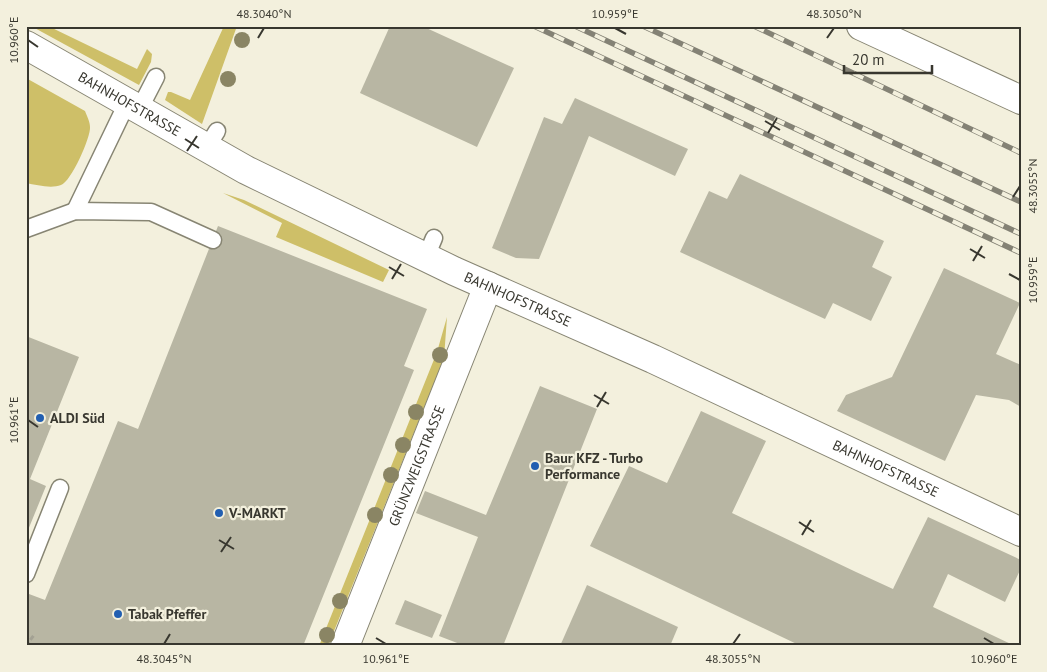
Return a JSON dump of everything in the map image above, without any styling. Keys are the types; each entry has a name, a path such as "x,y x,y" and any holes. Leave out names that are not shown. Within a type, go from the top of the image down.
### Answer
{"street":[{"path":"861,26 1021,100"},
{"name":"BAHNHOFSTRASSE","path":"26,45 134,104 212,139 246,170 430,248 488,286 652,359 1021,532"},
{"name":"GRÜNZWEIGSTRASSE","path":"344,646 488,286"}],"lane":[{"path":"75,211 134,104 156,77"},
{"path":"26,229 75,211 151,212 213,240"},
{"path":"26,574 60,488"}],"path":[{"path":"26,646 34,636"}],"shaded area":[{"path":"31,26 48,26 137,69 147,49 152,54 151,62 139,85"},
{"path":"224,26 237,26 202,124 165,100 168,92 171,92 190,100"},
{"path":"26,78 85,111 89,121 90,127 84,149 70,176 61,185 48,187 26,183"},
{"path":"223,193 244,200 389,270 383,282 276,237 282,223"},
{"path":"447,317 444,358 328,646 319,646 437,352"}],"building":[{"path":"390,26 422,26 514,68 477,147 360,93"},
{"path":"575,98 688,149 675,176 589,136 539,259 516,258 492,248 544,117 562,124"},
{"path":"740,174 884,241 872,267 892,277 871,321 833,303 825,319 680,252 709,191 727,199"},
{"name":"V-MARKT","path":"218,226 427,309 404,366 414,370 303,646 26,646 26,601 29,594 45,600 118,421 138,429"},
{"path":"944,268 1020,303 996,354 1021,365 1021,407 1009,400 976,395 945,461 837,411 846,395 892,377"},
{"name":"ALDI Süd","path":"26,336 79,357 30,479 46,486 26,535"},
{"path":"540,386 597,409 503,646 465,646 439,636 478,537 416,513 425,491 486,515"},
{"path":"701,411 766,441 732,513 856,572 893,589 928,517 1021,560 1021,568 1005,602 948,574 933,607 1015,646 801,646 590,546 629,466 667,483"},
{"path":"587,585 678,627 670,646 560,646"},
{"path":"405,600 442,615 432,638 395,624"}],"railway":[{"path":"534,26 1021,253"},
{"path":"575,26 1021,234"},
{"path":"643,26 1021,202"},
{"path":"754,26 1021,153"}],"place":[{"name":"ALDI Süd","path":"40,418"},
{"name":"Baur KFZ - Turbo Performance","path":"535,466"},
{"name":"V-MARKT","path":"219,513"},
{"name":"Tabak Pfeffer","path":"118,614"}]}
